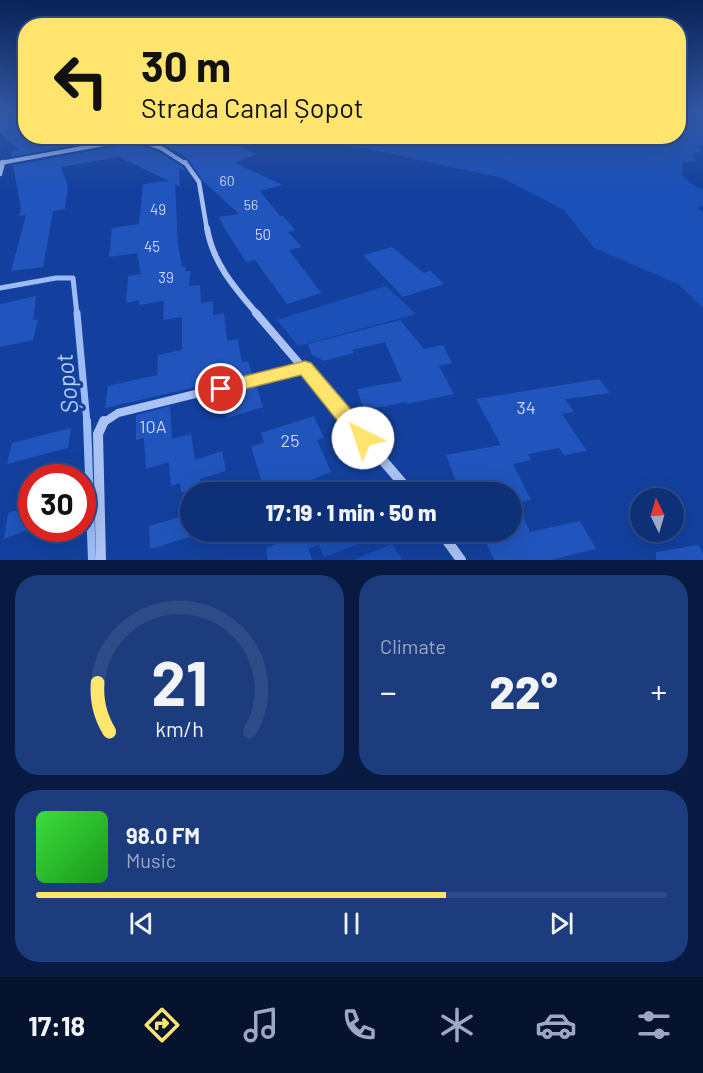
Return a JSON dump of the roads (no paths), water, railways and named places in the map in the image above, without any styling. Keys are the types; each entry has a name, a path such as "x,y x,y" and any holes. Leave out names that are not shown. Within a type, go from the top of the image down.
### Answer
{"street":[{"path":"0,174 1,162 98,144"},
{"path":"147,144 163,150 190,166 203,200 206,225 215,258 228,280 305,367 347,420 401,482"},
{"path":"101,560 98,434 104,421 118,413 305,367"},
{"path":"448,542 461,560"}],"waterway":[{"name":"Șopot","path":"0,288 56,278 73,278 77,315"},
{"name":"Șopot","path":"77,313 87,423"},
{"name":"Șopot","path":"87,421 92,560"}]}
